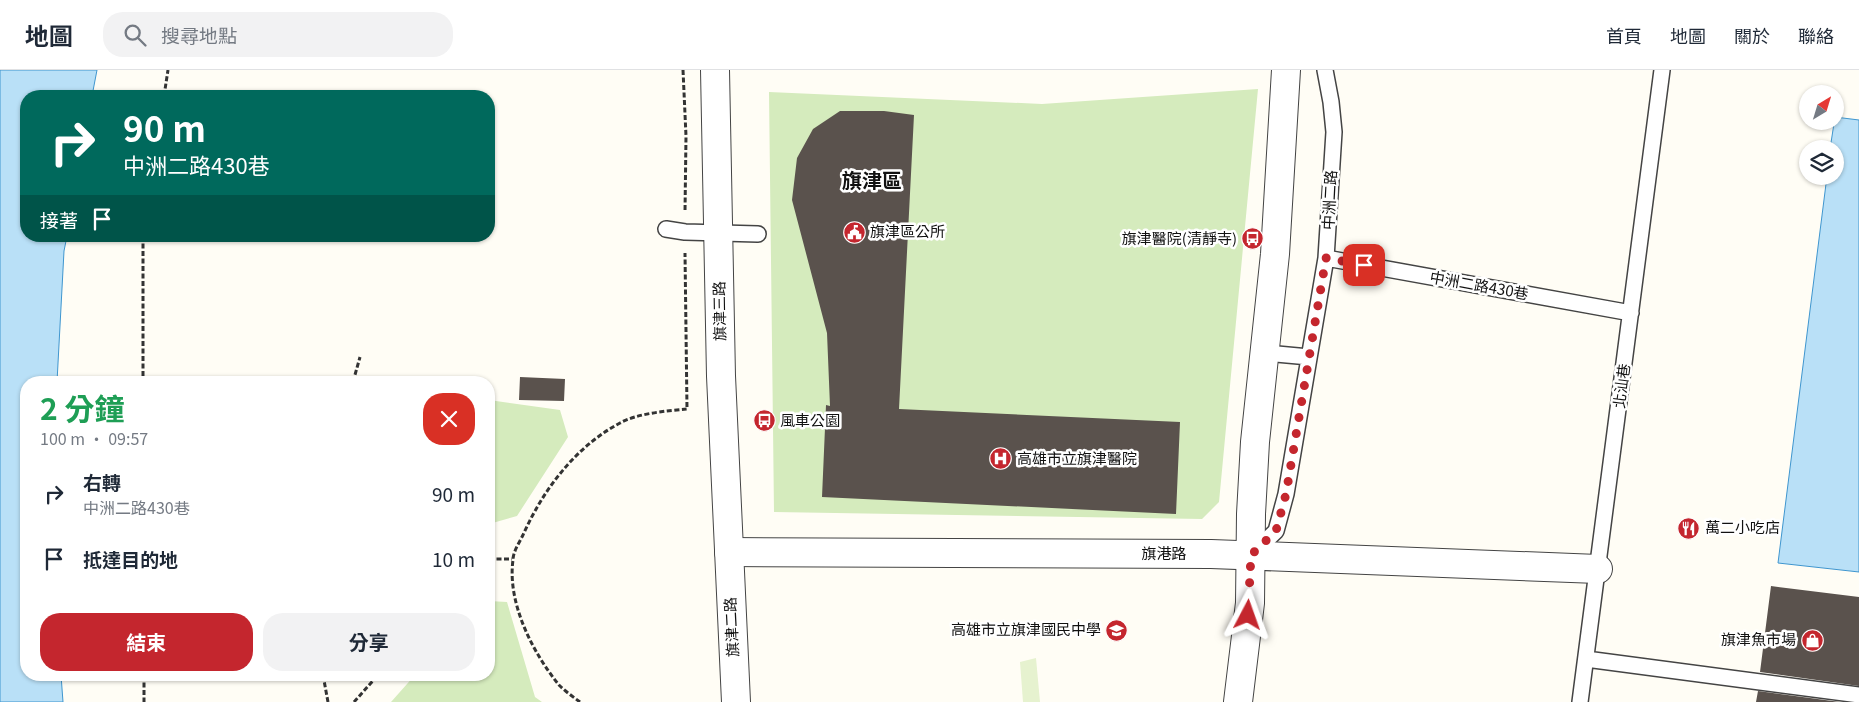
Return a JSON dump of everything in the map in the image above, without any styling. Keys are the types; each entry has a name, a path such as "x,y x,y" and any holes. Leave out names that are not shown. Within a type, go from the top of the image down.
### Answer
{"street":[{"name":"旗津三路","path":"715,70 721,376 729,552"},
{"path":"1238,702 1250,603 1250,514 1255,442 1266,353 1275,254 1286,70"},
{"name":"旗港路","path":"729,552 1251,555 1598,569"},
{"name":"旗津二路","path":"729,552 736,702"}],"lane":[{"name":"中洲二路","path":"1251,555 1276,531 1286,494 1326,258 1334,132 1325,70"},
{"name":"北汕巷","path":"1580,702 1662,70"},
{"path":"666,229 718,234 758,234"},
{"name":"中洲二路430巷","path":"1326,258 1631,313"},
{"path":"1266,353 1309,357"},
{"path":"1586,660 1859,695"}],"path":[{"path":"165,90 168,70"},
{"path":"143,242 143,376"},
{"path":"355,376 360,358"},
{"path":"580,702 560,686 528,636 514,593 512,559 534,509 559,475 587,445 621,422 662,411 687,409"},
{"path":"495,559 512,559"},
{"path":"144,681 144,702"},
{"path":"324,681 328,702"},
{"path":"354,702 373,681"}],"green space":[{"path":"1258,89 1219,502 1202,519 774,512 769,92 1042,104"},
{"path":"495,401 560,410 568,437 517,516 495,522"},
{"path":"495,601 507,602 535,697 542,702 391,702 410,681 495,681"},
{"path":"1036,658 1040,702 1023,702 1020,662"}],"water":[{"path":"0,70 97,70 93,90 20,90 20,242 66,242 57,376 20,376 20,681 61,681 63,702 0,702"},
{"path":"1844,118 1859,120 1859,572 1778,563 1826,185 1844,185 1844,140 1831,140 1833,130 1844,130"}],"building":[{"path":"840,111 884,111 914,115 899,409 1180,422 1176,514 822,497 826,405 830,406 827,333 792,200 797,158 813,129"},
{"path":"520,377 565,379 564,401 519,400"},
{"name":"旗津魚市場","path":"1771,586 1859,597 1859,686 1760,672"},
{"path":"1758,691 1840,702 1756,702"}],"place":[{"name":"旗津區公所","path":"854,232"},
{"name":"旗津醫院(清靜寺)","path":"1253,239"},
{"name":"風車公園","path":"764,421"},
{"name":"高雄市立旗津醫院","path":"1001,459"},
{"name":"萬二小吃店","path":"1689,528"},
{"name":"高雄市立旗津國民中學","path":"1117,630"},
{"name":"旗津魚市場","path":"1812,640"}],"district":[{"name":"旗津區","path":"872,181"}],"route":[{"path":"1248,615 1251,555 1276,531 1286,494 1326,258 1364,265"}]}
